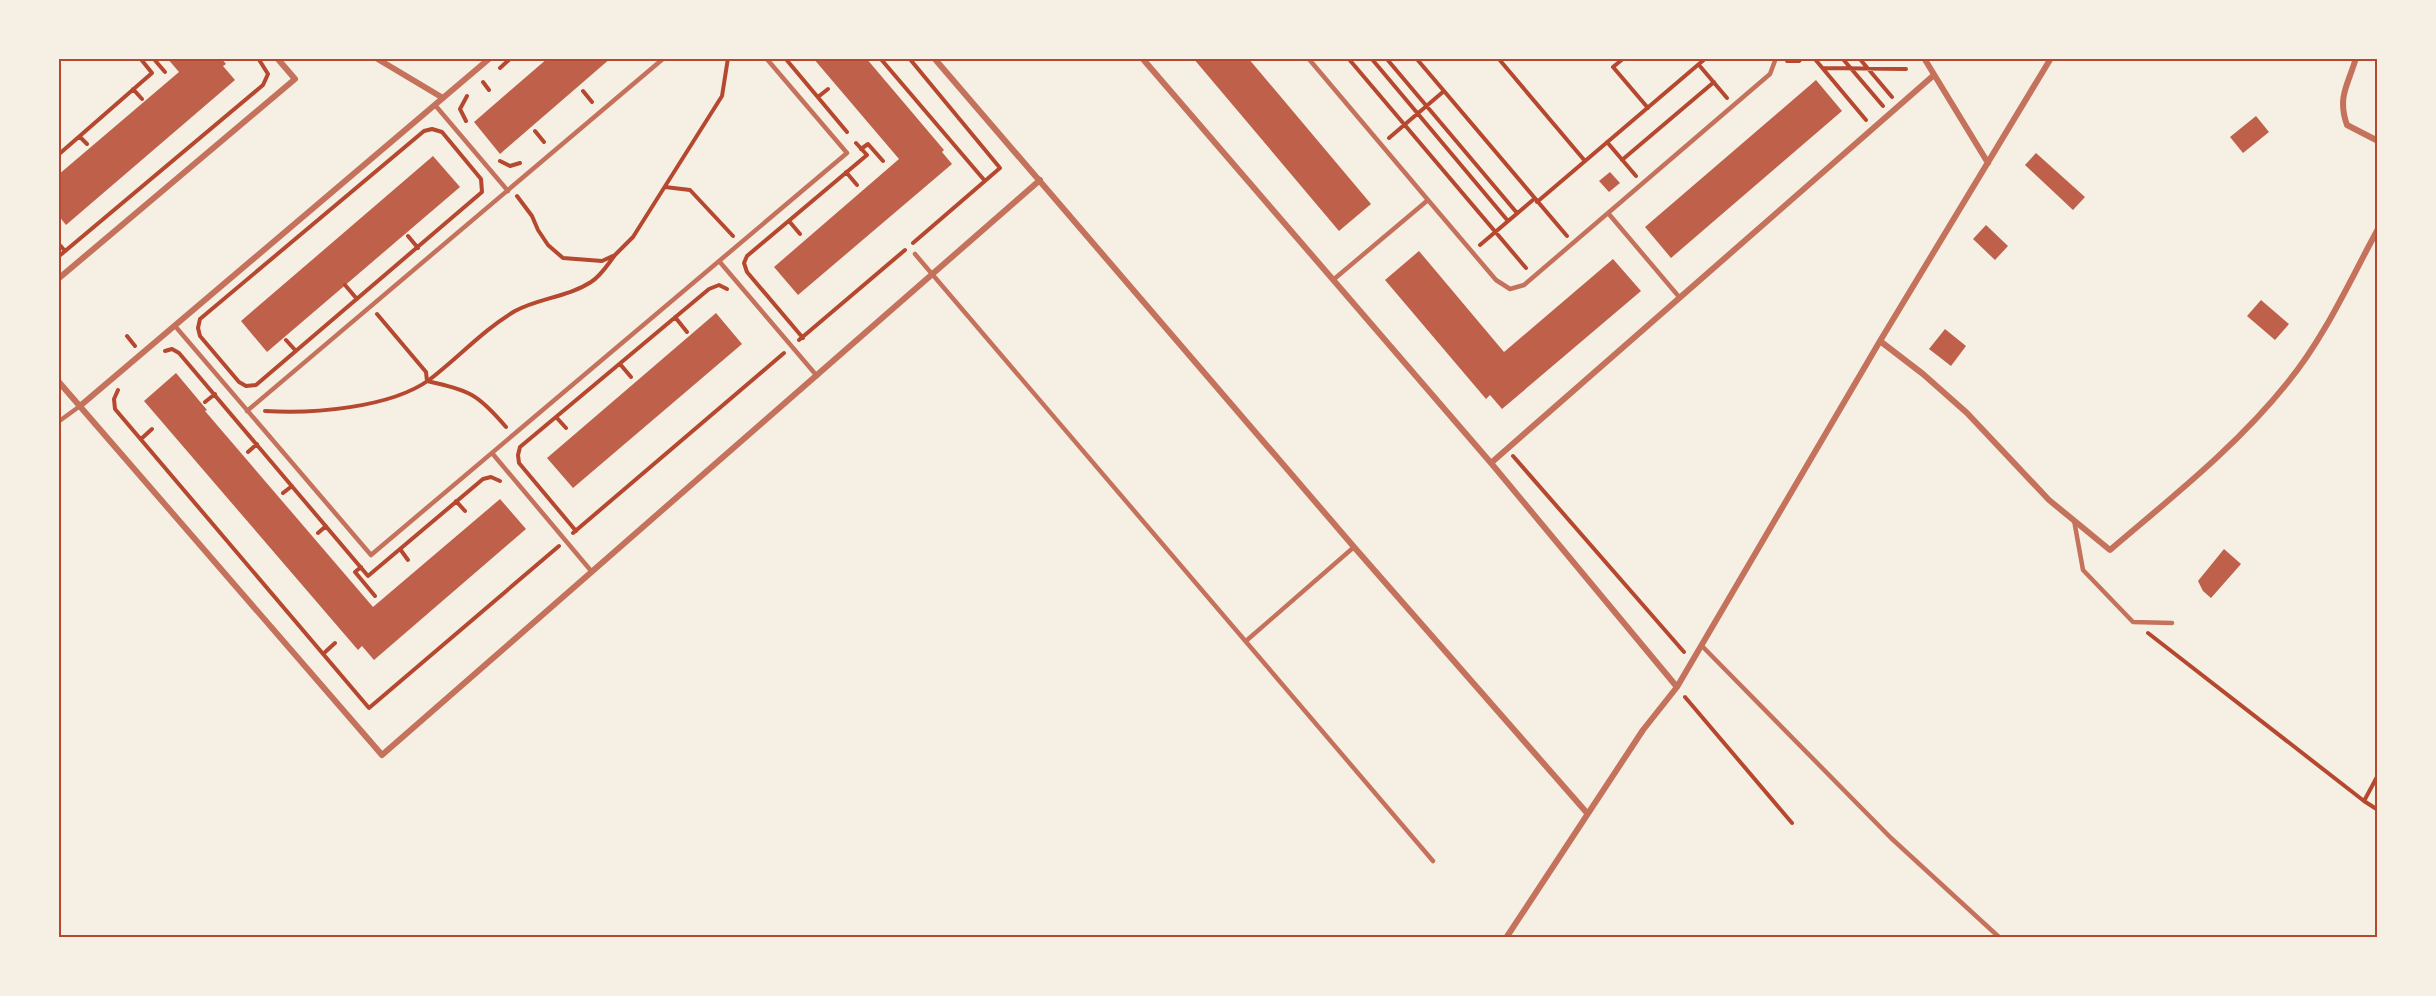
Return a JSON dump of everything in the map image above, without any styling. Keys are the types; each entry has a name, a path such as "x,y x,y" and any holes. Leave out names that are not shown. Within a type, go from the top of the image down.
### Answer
{"street":[{"path":"58,279 295,79 277,58"},
{"path":"376,58 443,98"},
{"path":"80,406 489,58"},
{"path":"934,58 1354,548 1587,813"},
{"path":"1142,58 1491,463 1677,687"},
{"path":"1924,58 1988,164"},
{"path":"1506,938 1643,730 1677,687 1880,341 2051,58"},
{"path":"2356,58 2344,88 2342,109 2347,125 2378,141"},
{"path":"1491,463 1934,75"},
{"path":"58,381 382,755 1040,180"},
{"path":"1880,341 1923,374 1967,413 2049,500 2110,550 2240,438 2290,381 2323,330 2378,229"}],"lane":[{"path":"247,411 664,58"},
{"path":"175,326 371,555 847,153 766,58"},
{"path":"1308,58 1496,280 1510,290 1524,285 1770,74 1777,60"},
{"path":"435,105 509,190"},
{"path":"1334,280 1428,200"},
{"path":"1608,213 1680,298"},
{"path":"915,254 1433,861"},
{"path":"719,261 817,376"},
{"path":"58,422 80,406"},
{"path":"492,453 592,572"},
{"path":"2074,520 2083,570 2133,622 2172,623"},
{"path":"1246,642 1354,548"},
{"path":"1702,646 1891,838 2000,938"}],"path":[{"path":"153,58 165,72"},
{"path":"58,257 263,85 268,74 258,58"},
{"path":"237,420 247,411 288,413 354,405 396,396 427,381 491,327 515,311 540,300 574,291 594,281 633,237 722,96 728,58"},
{"path":"880,58 985,181"},
{"path":"125,383 117,390 114,399 115,409 369,708 1000,168 909,58"},
{"path":"1348,58 1533,277"},
{"path":"1371,58 1508,221"},
{"path":"1386,58 1517,213"},
{"path":"1416,58 1572,243"},
{"path":"1498,58 1585,161"},
{"path":"1623,58 1613,67 1648,108"},
{"path":"1472,251 1585,161 1706,58"},
{"path":"1777,60 1799,61 1802,58"},
{"path":"1814,58 1867,121"},
{"path":"1842,58 1883,107"},
{"path":"1859,58 1893,99"},
{"path":"58,156 152,73 142,59"},
{"path":"1699,64 1733,105"},
{"path":"1822,69 1906,69"},
{"path":"483,82 489,90"},
{"path":"1622,160 1714,82"},
{"path":"133,89 142,99"},
{"path":"818,97 828,89"},
{"path":"583,91 592,102"},
{"path":"1381,144 1444,92"},
{"path":"584,108 601,94"},
{"path":"464,98 460,109 472,128"},
{"path":"432,129 442,132 481,179 482,192 418,248 256,385 246,386 239,382 200,336 198,328 200,319 424,132 432,129"},
{"path":"534,131 544,142"},
{"path":"535,150 552,136"},
{"path":"80,137 87,144"},
{"path":"1607,142 1642,183"},
{"path":"861,149 868,144 883,161"},
{"path":"495,155 502,164 510,166 518,165 526,157"},
{"path":"846,172 857,185"},
{"path":"664,187 690,190 749,255"},
{"path":"509,190 532,216 548,245 563,258 602,261 615,255"},
{"path":"789,221 800,234"},
{"path":"408,236 418,248"},
{"path":"58,243 65,251"},
{"path":"345,285 371,307 426,372 427,381"},
{"path":"576,531 519,463 520,447 709,289 719,285 726,288 734,297"},
{"path":"675,317 687,332"},
{"path":"286,340 296,351"},
{"path":"775,347 782,355"},
{"path":"157,357 164,351 172,349 179,352 368,576 483,479 491,477 499,480 507,489"},
{"path":"620,363 631,377"},
{"path":"427,381 473,394 487,404 520,447"},
{"path":"206,402 215,394"},
{"path":"556,417 566,428"},
{"path":"141,439 152,429"},
{"path":"248,452 257,444"},
{"path":"1507,449 1692,661"},
{"path":"283,493 292,486"},
{"path":"456,501 465,511"},
{"path":"318,533 326,526"},
{"path":"549,540 556,548"},
{"path":"400,549 408,560"},
{"path":"361,567 355,572 375,596"},
{"path":"2133,622 2378,810"},
{"path":"322,654 335,643"},
{"path":"1677,687 1792,823"},
{"path":"2364,801 2378,776"}],"building":[{"path":"167,58 221,58 226,64 223,66 235,80 66,225 58,215 58,175 179,72"},
{"path":"548,58 611,58 500,154 474,122"},
{"path":"813,58 866,58 944,150 942,152 952,164 798,295 774,267 899,159"},
{"path":"1193,58 1248,58 1371,204 1339,231"},
{"path":"1816,80 1842,111 1671,258 1645,227"},
{"path":"2256,116 2269,132 2243,153 2230,137"},
{"path":"2036,153 2085,197 2073,210 2025,165"},
{"path":"433,156 460,187 267,352 241,321"},
{"path":"1610,172 1620,183 1609,192 1599,181"},
{"path":"1986,225 2008,246 1995,260 1973,239"},
{"path":"1419,251 1504,352 1613,259 1641,291 1502,409 1490,395 1486,399 1385,280"},
{"path":"2261,300 2289,324 2275,340 2247,316"},
{"path":"716,313 742,344 573,488 547,458"},
{"path":"1945,329 1966,346 1951,366 1929,349"},
{"path":"176,373 207,410 205,411 373,607 500,499 526,529 374,660 362,646 358,650 144,401"},
{"path":"2224,549 2241,564 2211,598 2203,591 2198,581"}]}
